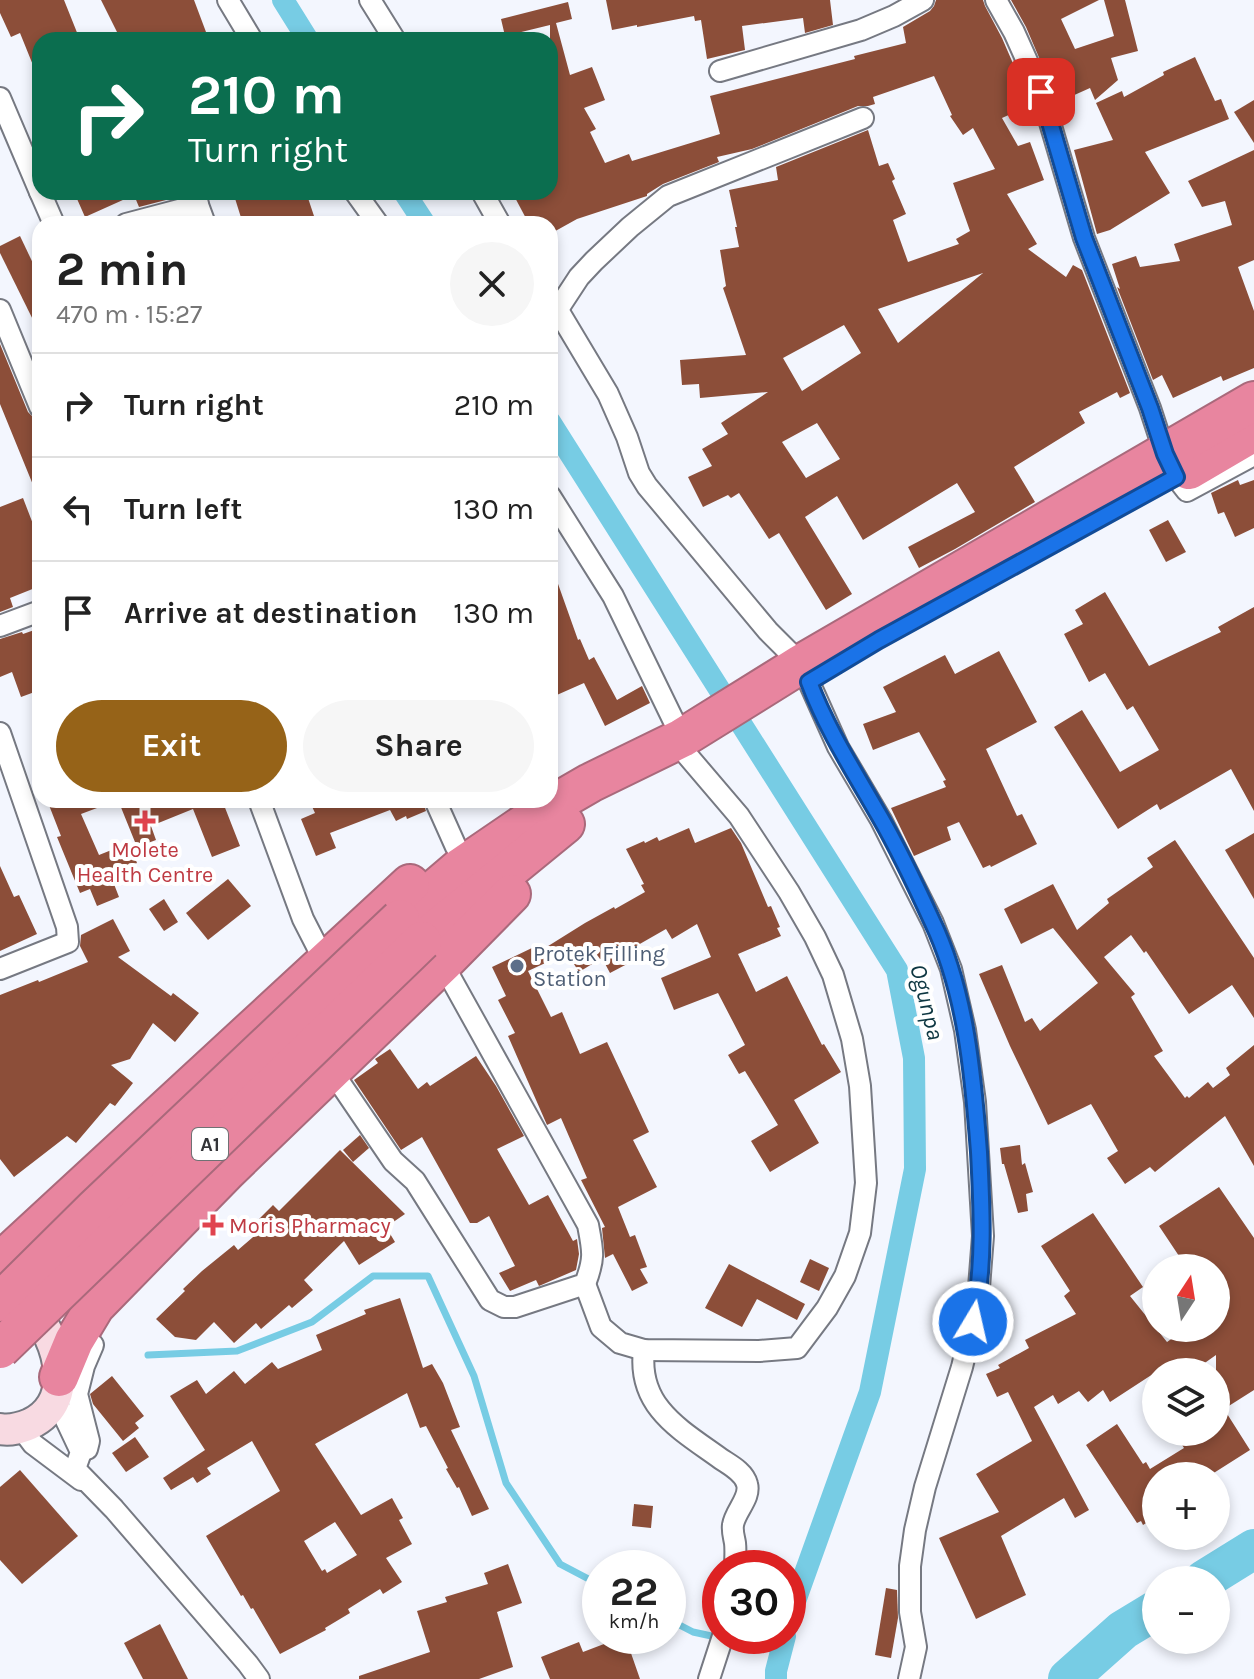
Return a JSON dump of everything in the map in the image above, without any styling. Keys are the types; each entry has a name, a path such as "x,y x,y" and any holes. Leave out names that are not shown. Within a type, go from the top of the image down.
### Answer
{"highway":[{"name":"A1","path":"0,1349 565,824 595,792 693,741 799,678 879,640 1171,466 1254,401"},
{"name":"A1","path":"1171,466 1254,432"},
{"path":"558,797 595,792"},
{"path":"0,1262 389,903 456,847 526,808"},
{"name":"A1","path":"0,1302 94,1209 429,949"},
{"path":"58,1388 74,1341 95,1306 224,1176 429,949"}],"main road":[{"path":"0,1285 30,1306 41,1320 52,1339 57,1358 58,1388 44,1417 10,1429"}],"street":[{"path":"228,0 247,32"},
{"path":"370,0 390,32"},
{"path":"720,71 861,30 923,0"},
{"path":"996,0 1041,92 1084,238 1171,466 1187,491 1254,455"},
{"path":"0,98 32,173"},
{"path":"558,299 630,227 668,196 863,118"},
{"path":"161,216 200,207"},
{"path":"0,310 32,388"},
{"path":"558,310 608,394 647,486 768,631 799,678 881,820 933,923 955,984 975,1102 983,1236 978,1300 915,1530 910,1566 910,1612 916,1647 909,1679"},
{"path":"75,1469 86,1454 89,1441 77,1394 84,1366 100,1329 125,1292 224,1176 340,1083 429,949 588,1225 593,1264 585,1284 601,1327 620,1343 644,1350 759,1351 797,1348 827,1308 845,1276 860,1233 866,1183 860,1086 852,1039 833,975 789,892 693,741 613,596 558,509"},
{"path":"0,626 32,614"},
{"path":"0,733 67,927 68,942 0,969"},
{"path":"262,808 303,919 325,962"},
{"path":"439,808 456,847"},
{"path":"340,1083 393,1161 415,1181 490,1300 504,1307 515,1307 585,1284"},
{"path":"644,1350 642,1364 645,1381 654,1403 676,1427 739,1471 747,1484 747,1493 733,1526 735,1550"},
{"path":"58,1388 81,1452 75,1469"},
{"path":"10,1429 114,1509"},
{"path":"75,1469 114,1509 259,1679"},
{"path":"709,1679 717,1654"}],"building":[{"path":"0,0 64,0 77,32 32,32 32,63 20,33 11,37 0,13"},
{"path":"101,0 194,0 206,32 117,32"},
{"path":"606,0 830,0 833,25 805,33 803,18 742,26 745,50 707,59 701,20 695,21 694,16 612,30"},
{"path":"936,0 983,0 1031,105 1002,118 1018,146 1030,142 1044,180 1007,194 1037,244 1028,249 1066,277 1073,265 1082,270 1130,393 1120,398 1117,392 1079,412 1085,423 1014,467 1035,502 919,568 908,547 975,512 957,483 863,540 837,496 805,517 852,594 826,610 779,533 769,539 739,493 703,507 688,477 712,466 702,449 728,434 721,423 768,392 700,398 699,384 682,385 680,360 746,355 723,288 726,286 720,250 739,247 729,190 778,180 776,167 868,130 879,166 888,163 906,214 893,220 908,262 959,244 956,239 970,231 953,183 995,169 973,128 963,135 950,116 934,76 873,97 875,104 858,106 752,149 717,157 719,162 663,184 647,196 577,219 558,230 558,216 525,216 516,200 558,200 558,32 550,32 550,25 521,32 504,32 501,19 568,2 572,19 556,23 570,75 592,67 605,100 584,108 596,129 590,132 605,163 629,154 632,161 720,134 710,96 906,43 903,27 930,11","holes":["983,273 898,343 878,309","844,325 861,353 802,391 783,358","817,423 840,459 806,478 782,442"]},
{"path":"1011,0 1099,0 1061,19 1075,49 1114,36 1104,0 1125,0 1138,51 1111,58 1118,80 1095,100 1090,88 1061,101 1058,94 1055,95"},
{"path":"1195,57 1215,101 1221,99 1229,119 1145,152 1170,193 1110,230 1097,234 1074,150 1113,140 1096,103 1122,91 1124,97 1164,75 1163,72"},
{"path":"1254,100 1254,143 1234,112"},
{"path":"1254,150 1254,260 1238,267 1254,311 1254,368 1223,381 1221,376 1173,398 1162,375 1153,380 1117,287 1120,289 1112,264 1136,256 1140,267 1180,261 1174,244 1232,225 1225,201 1202,207 1188,181"},
{"path":"78,200 123,200 87,216"},
{"path":"136,200 166,200 139,207"},
{"path":"236,200 309,200 314,216 240,216"},
{"path":"20,236 32,261 32,318 0,253 0,246"},
{"path":"0,344 32,416 32,482 0,404"},
{"path":"1238,480 1240,485 1254,480 1254,528 1235,537 1224,512 1218,514 1211,493"},
{"path":"23,498 32,521 32,589 10,598 13,607 0,612 0,507"},
{"path":"1168,520 1186,552 1166,562 1149,530"},
{"path":"558,584 578,640 589,660 594,657 617,700 642,686 650,703 605,726 584,683 558,694"},
{"path":"1105,592 1149,666 1221,632 1218,627 1254,607 1254,811 1231,769 1160,810 1157,804 1118,829 1054,727 1082,710 1120,772 1159,750 1133,706 1127,710 1105,673 1089,682 1064,634 1083,624 1075,610"},
{"path":"32,631 32,693 21,697 12,672 0,677 0,639"},
{"path":"999,651 1037,722 986,749 1017,816 1022,814 1037,844 983,868 959,822 947,827 951,840 914,856 891,808 946,787 943,781 946,780 919,732 873,750 863,724 896,712 883,687 945,655 955,674"},
{"path":"50,808 97,808 81,814 99,855 129,843 137,863 123,868 126,874 112,879 119,897 97,906 90,889 80,893 57,837 61,836"},
{"path":"121,808 225,808 240,846 212,857 193,809 151,826 156,840 137,847"},
{"path":"313,808 425,808 426,811 396,821 390,810 330,833 336,848 316,856 301,819 315,813"},
{"path":"689,828 695,843 731,828 741,843 768,907 771,906 781,936 738,954 756,992 787,976 822,1045 841,1072 794,1100 819,1143 770,1172 751,1141 778,1125 745,1071 739,1074 728,1055 745,1045 718,993 674,1010 661,978 711,957 697,924 672,939 666,929 624,953 629,963 610,973 602,958 579,972 567,953 528,971 551,1017 562,1012 580,1054 607,1042 649,1132 633,1140 657,1187 618,1207 630,1237 635,1235 647,1267 640,1269 648,1283 632,1291 613,1254 605,1258 602,1228 605,1227 581,1180 587,1178 561,1118 547,1125 508,1036 515,1033 498,1000 506,996 492,967 534,947 537,953 585,923 645,892 626,849 657,837 659,841"},
{"path":"1254,833 1254,899 1225,850"},
{"path":"1175,840 1254,958 1254,1018 1232,985 1189,1014 1146,951 1144,953 1131,935 1104,957 1135,994 1131,997 1163,1051 1154,1056 1185,1098 1208,1082 1213,1088 1230,1075 1226,1068 1254,1045 1254,1166 1225,1116 1155,1172 1150,1167 1125,1184 1107,1158 1118,1151 1091,1104 1048,1125 979,974 1002,965 1025,1022 1032,1018 1040,1031 1098,983 1053,928 1021,944 1004,909 1053,884 1077,930 1109,903 1107,899 1153,867 1147,858"},
{"path":"0,866 14,897 19,895 37,934 0,951"},
{"path":"228,879 251,906 208,940 186,913"},
{"path":"164,899 178,922 164,931 149,909"},
{"path":"113,919 130,951 118,957 199,1013 175,1042 153,1023 130,1059 111,1065 133,1083 115,1106 110,1103 76,1143 67,1136 14,1177 0,1159 0,995 88,962 80,946 81,935"},
{"path":"390,1049 418,1089 427,1082 430,1086 476,1056 524,1136 497,1149 529,1205 548,1195 573,1241 577,1239 579,1254 576,1270 539,1286 536,1280 510,1291 499,1273 515,1266 489,1216 477,1223 470,1223 422,1137 401,1150 354,1080 378,1063 375,1059"},
{"path":"360,1135 369,1148 353,1162 343,1150"},
{"path":"1020,1145 1022,1165 1025,1163 1033,1192 1026,1194 1028,1211 1018,1213 1000,1148"},
{"path":"340,1150 405,1214 386,1227 395,1242 359,1265 344,1241 304,1280 313,1290 292,1308 289,1305 261,1329 256,1323 234,1343 214,1322 196,1340 175,1337 156,1319 202,1271 234,1245 238,1250 266,1226 259,1219 273,1205 279,1211"},
{"path":"1219,1187 1254,1238 1254,1390 1230,1405 1230,1358 1216,1358 1216,1355 1212,1358 1142,1358 1142,1381 1110,1402 1103,1390 1088,1402 1079,1391 1058,1404 1053,1395 1034,1407 1089,1510 1075,1518 1064,1498 1001,1536 1026,1595 976,1619 939,1538 999,1512 976,1474 1032,1441 1008,1392 997,1397 986,1374 1029,1348 1025,1340 1076,1314 1064,1296 1070,1291 1041,1246 1093,1213 1142,1286 1130,1296 1142,1311 1142,1342 1230,1342 1230,1254 1178,1254 1159,1226"},
{"path":"810,1259 829,1268 819,1291 800,1282"},
{"path":"729,1264 805,1304 797,1320 757,1299 742,1327 705,1308"},
{"path":"400,1298 423,1368 432,1364 443,1383 460,1427 451,1430 489,1509 472,1516 426,1426 420,1428 407,1393 315,1444 361,1515 392,1498 412,1544 386,1558 402,1582 383,1594 380,1589 348,1609 350,1613 326,1630 280,1654 206,1536 280,1491 252,1441 207,1468 211,1474 197,1483 193,1477 171,1490 163,1478 205,1450 170,1396 197,1380 206,1394 234,1371 245,1384 272,1362 278,1369 322,1350 316,1335 366,1314 364,1310","holes":["335,1522 357,1555 327,1573 325,1569 322,1571 304,1541"]},
{"path":"112,1376 144,1416 135,1423 139,1428 123,1441 93,1404 90,1394"},
{"path":"1230,1418 1250,1450 1230,1463 1161,1462 1184,1448 1230,1446"},
{"path":"1117,1424 1142,1462 1142,1523 1137,1523 1086,1445"},
{"path":"135,1437 149,1457 126,1472 112,1453"},
{"path":"20,1470 78,1536 22,1584 0,1560 0,1487"},
{"path":"634,1504 653,1506 651,1528 632,1526"},
{"path":"508,1564 522,1603 497,1612 513,1667 479,1679 359,1679 359,1676 430,1652 417,1611 447,1602 445,1597 488,1584 484,1573"},
{"path":"886,1588 897,1590 898,1618 891,1658 875,1655"},
{"path":"160,1624 188,1679 143,1679 124,1643"},
{"path":"579,1642 582,1654 631,1654 640,1679 550,1679 541,1657"}],"waterway":[{"name":"Ogunpa","path":"283,0 303,32"},
{"name":"Ogunpa","path":"409,200 420,216"},
{"name":"Ogunpa","path":"558,435 897,970 914,1058 915,1169 870,1392 806,1571"},
{"path":"148,1355 237,1351 312,1322 373,1276 428,1276 474,1376 506,1483 560,1564 582,1576"},
{"path":"1227,1566 1254,1549"},
{"path":"1068,1679 1123,1630 1142,1618"},
{"path":"686,1628 702,1634"},
{"name":"Ogunpa","path":"776,1679 780,1654"}],"place":[{"name":"Molete Health Centre","path":"145,821"},
{"name":"Protek Filling Station","path":"517,966"},
{"name":"Moris Pharmacy","path":"213,1225"}],"route":[{"path":"973,1322 978,1300 983,1236 979,1162 965,1030 951,969 933,923 881,820 838,747 809,682 879,640 1176,477 1084,238 1041,92"}]}
